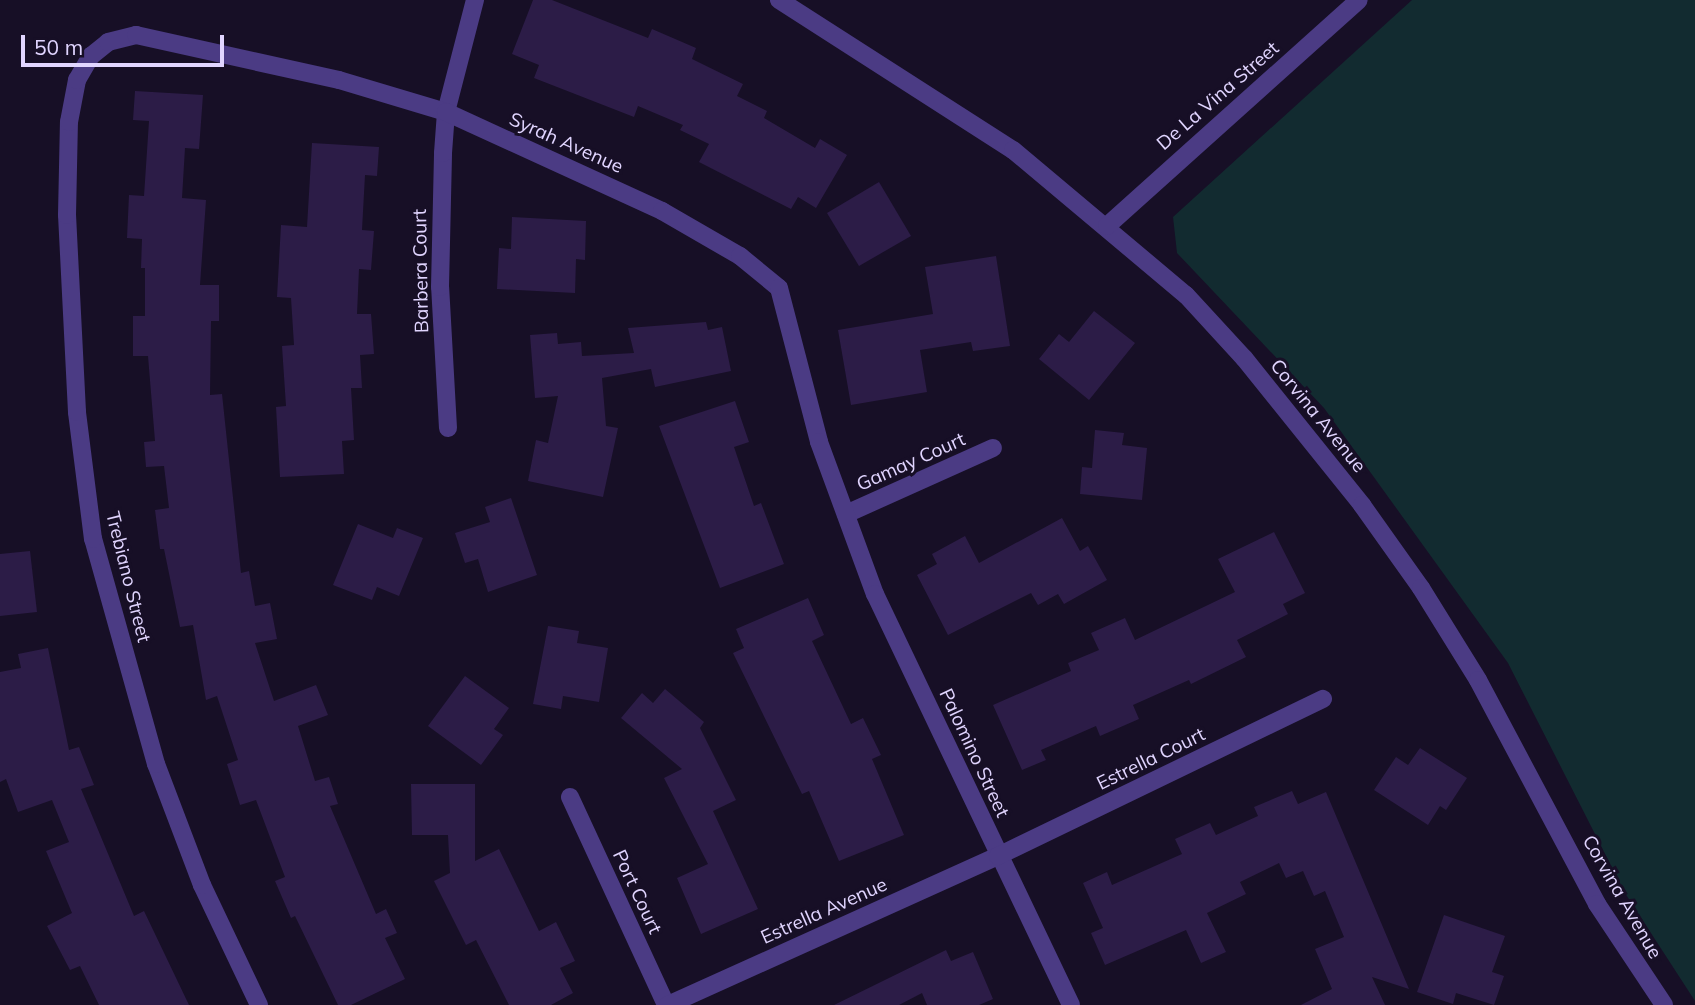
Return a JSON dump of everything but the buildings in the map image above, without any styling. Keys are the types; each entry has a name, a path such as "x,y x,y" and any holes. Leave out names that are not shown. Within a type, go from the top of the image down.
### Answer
{"street":[{"name":"Barbera Court","path":"448,428 440,288 446,112 475,0"},
{"name":"Corvina Avenue","path":"779,0 1013,150 1107,226 1186,295 1244,358 1362,505 1478,680 1597,904 1664,1005"},
{"name":"De La Vina Street","path":"1107,226 1359,0"},
{"name":"Syrah Avenue","path":"91,56 108,41 136,34 339,80 446,112 662,211 764,272 779,288 819,442 846,514"},
{"name":"Trebiano Street","path":"91,56 77,80 69,122 67,215 77,412 93,539 156,764 202,885 259,1005"},
{"name":"Gamay Court","path":"846,514 993,448"},
{"name":"Palomino Street","path":"846,514 875,594 1071,1005"},
{"name":"Estrella Court","path":"998,856 1323,699"},
{"name":"Port Court","path":"570,797 667,1005"},
{"name":"Estrella Avenue","path":"667,1005 998,856"}],"green space":[{"path":"1412,0 1695,0 1695,1001 1625,893 1508,663 1324,408 1177,253 1173,217"}]}
